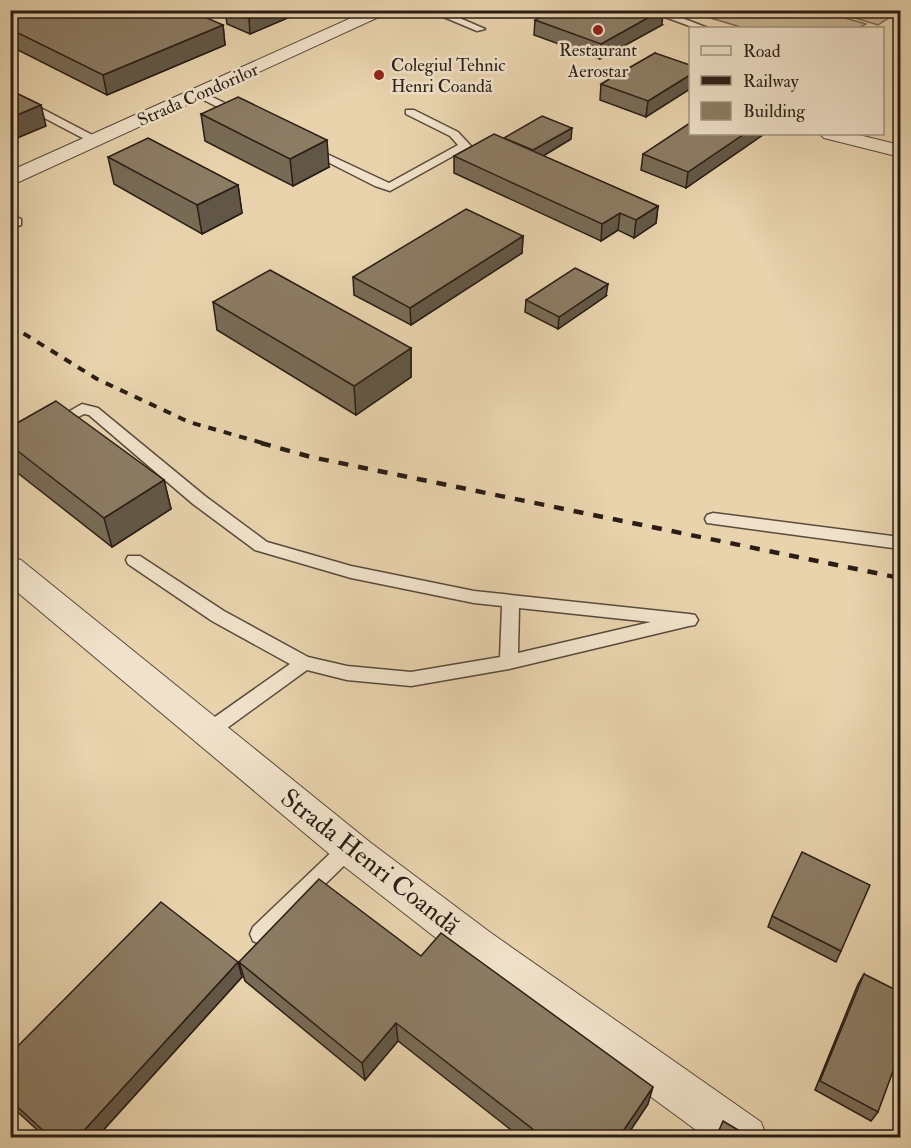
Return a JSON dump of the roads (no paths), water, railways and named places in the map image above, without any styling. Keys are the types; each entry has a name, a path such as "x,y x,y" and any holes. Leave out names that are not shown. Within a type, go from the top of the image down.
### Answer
{"street":[{"name":"Strada Condorilor","path":"10,179 385,10"},
{"path":"835,135 900,151"},
{"name":"Strada Henri Coandă","path":"10,568 349,848 477,946 745,1137"}],"lane":[{"path":"431,10 480,29"},
{"path":"650,10 700,27"},
{"path":"200,94 255,122"},
{"path":"10,95 96,141"},
{"path":"295,142 379,184 390,187 465,146 454,134 410,112"},
{"path":"10,217 17,222 10,225"},
{"path":"40,433 69,414 82,409 93,411 199,500 261,546 351,572 474,597 689,620 509,662 411,679 348,674 304,663 218,616 134,560"},
{"path":"713,519 900,543"},
{"path":"509,662 511,601"},
{"path":"209,731 304,663"},
{"path":"260,934 349,848"}],"railway":[{"path":"10,325 97,379 189,422 266,444"},
{"path":"261,443 311,457 900,578"}],"place":[{"name":"Restaurant Aerostar","path":"598,30"},
{"name":"Colegiul Tehnic Henri Coandă","path":"379,75"}]}
